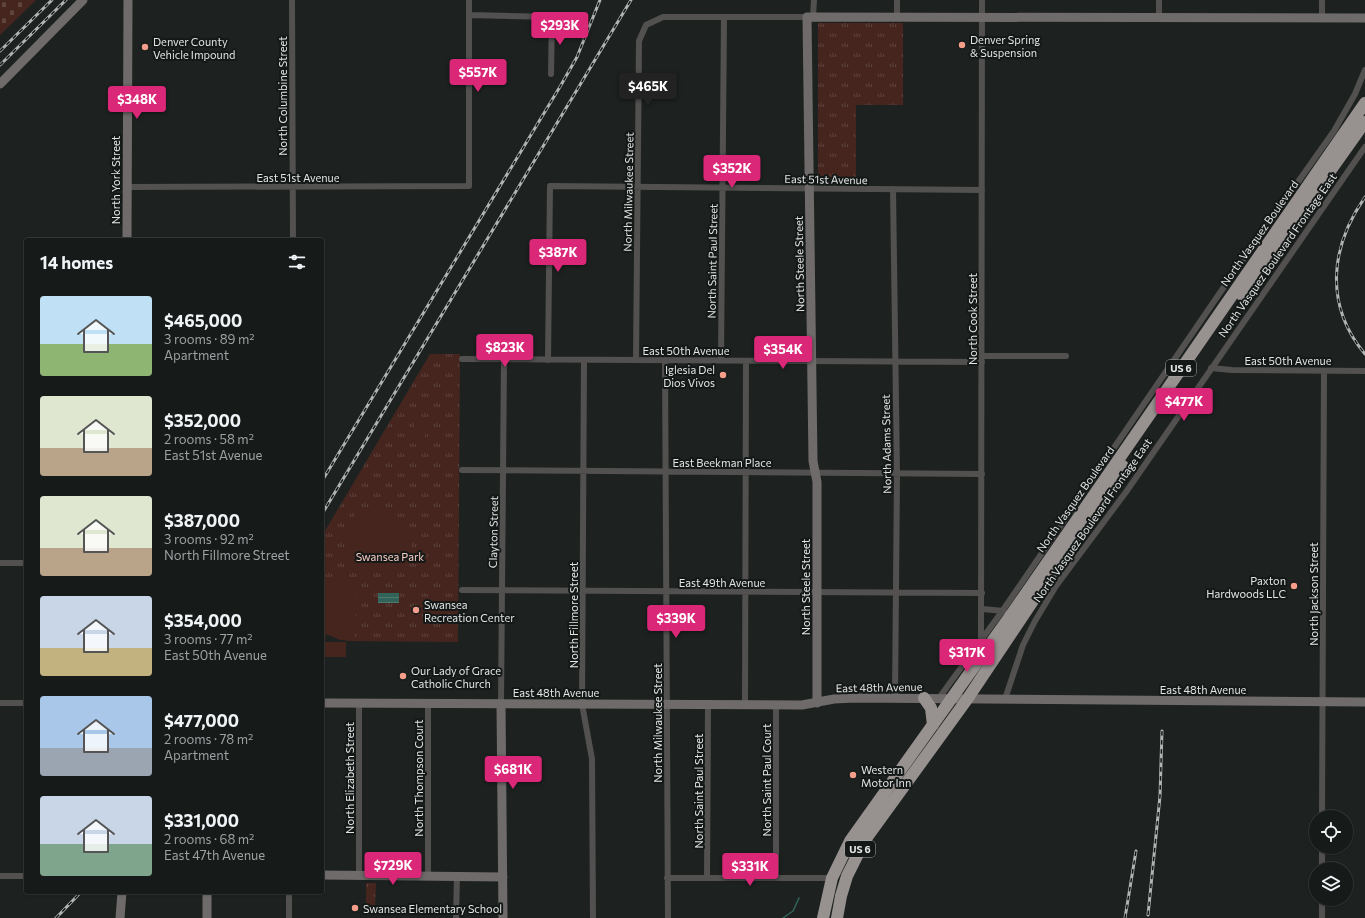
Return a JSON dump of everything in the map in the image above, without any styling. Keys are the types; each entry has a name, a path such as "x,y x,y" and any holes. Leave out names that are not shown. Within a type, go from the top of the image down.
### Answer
{"highway":[{"name":"North Vasquez Boulevard","path":"823,918 832,878 850,840 933,725 1007,612 1365,102"},
{"name":"North Vasquez Boulevard","path":"837,918 844,886 860,848 968,698 1133,452 1365,122"},
{"path":"924,698 931,708 933,725"}],"street":[{"path":"0,84 83,0"},
{"name":"North York Street","path":"126,238 128,0"},
{"name":"North Columbine Street","path":"292,0 293,238"},
{"path":"469,0 469,16 552,17 551,74"},
{"name":"North Steele Street","path":"814,0 810,17 810,188 813,461 817,482 817,703"},
{"path":"897,0 897,17"},
{"name":"North Cook Street","path":"981,637 982,0"},
{"path":"1159,0 1159,17"},
{"path":"1322,0 1322,17"},
{"name":"East 51st Avenue","path":"126,187 469,186 469,16"},
{"path":"724,17 1365,18"},
{"name":"North Milwaukee Street","path":"636,360 639,41 646,25 663,18 724,17"},
{"name":"North Saint Paul Street","path":"721,360 724,17"},
{"path":"938,698 981,637 1007,612 1228,281 1334,131 1355,94 1365,70"},
{"name":"North Vasquez Boulevard Frontage East","path":"1006,699 1023,645 1049,598 1126,492 1365,147"},
{"name":"East 51st Avenue","path":"548,360 550,186 982,190"},
{"name":"North Adams Street","path":"893,189 897,474 895,698"},
{"name":"East 50th Avenue","path":"462,359 895,361 1066,356"},
{"name":"Clayton Street","path":"501,704 504,359"},
{"name":"North Fillmore Street","path":"584,360 584,591 582,704 592,759 593,918"},
{"name":"North Milwaukee Street","path":"665,360 668,918"},
{"path":"745,705 746,361"},
{"name":"East 50th Avenue","path":"1211,368 1232,370 1365,371"},
{"name":"North Jackson Street","path":"1322,810 1324,371"},
{"name":"East Beekman Place","path":"462,470 982,474"},
{"path":"0,563 24,563"},
{"name":"East 49th Avenue","path":"462,590 982,593"},
{"path":"982,609 1007,612"},
{"name":"East 48th Avenue","path":"324,703 807,705 838,698 1365,702"},
{"path":"0,703 24,703"},
{"name":"North Elizabeth Street","path":"359,704 359,876"},
{"name":"North Thompson Court","path":"428,704 428,876"},
{"path":"501,704 503,918"},
{"name":"North Saint Paul Street","path":"707,878 708,705"},
{"name":"North Saint Paul Court","path":"776,705 776,878"},
{"path":"324,875 503,876"},
{"path":"0,876 24,876"},
{"path":"456,918 457,876"},
{"path":"668,878 832,878"},
{"path":"120,918 122,894"},
{"path":"207,894 207,918"},
{"path":"289,894 289,918"},
{"path":"1322,906 1322,918"}],"green space":[{"path":"0,0 36,0 0,35"},
{"path":"818,23 903,23 903,105 856,105 856,180 818,180"},
{"name":"Swansea Park","path":"430,354 460,354 458,642 347,641 326,634 325,642 324,533"},
{"path":"415,423 426,424 424,444 413,443"},
{"path":"358,509 381,509 408,532 413,555 396,572 349,571 347,568 347,530"},
{"path":"324,582 352,583 356,587 355,640 340,640 324,633"},
{"path":"324,642 346,642 346,657 324,657"},
{"path":"366,883 376,883 375,908 372,912 366,912"}],"shaded area":[{"path":"378,593 399,593 399,603 378,603"}],"waterway":[{"path":"783,918 793,911 799,898"}],"railway":[{"path":"0,51 52,0"},
{"path":"0,65 66,0"},
{"path":"324,478 561,85 577,57 600,0"},
{"path":"324,511 631,0"},
{"path":"1365,197 1353,216 1344,236 1336,276 1338,296 1343,316 1352,335 1365,354"},
{"path":"1148,915 1160,796 1162,731"},
{"path":"1125,918 1136,851"},
{"path":"56,918 79,894"}],"place":[{"name":"Denver Spring & Suspension","path":"962,45"},
{"name":"Denver County Vehicle Impound","path":"145,47"},
{"name":"Iglesia Del Dios Vivos","path":"723,375"},
{"name":"Paxton Hardwoods LLC","path":"1294,586"},
{"name":"Swansea Recreation Center","path":"416,610"},
{"name":"Our Lady of Grace Catholic Church","path":"403,676"},
{"name":"Western Motor Inn","path":"853,775"},
{"name":"Swansea Elementary School","path":"355,908"}]}
